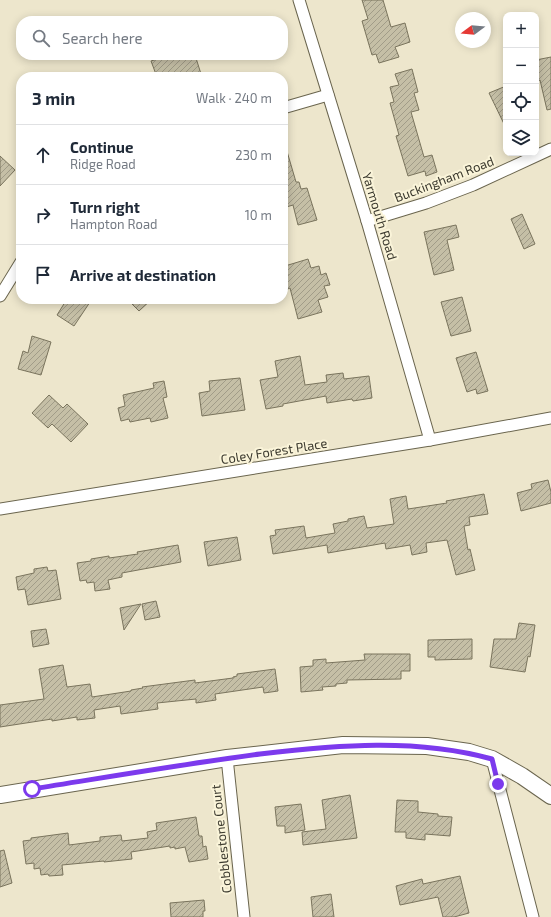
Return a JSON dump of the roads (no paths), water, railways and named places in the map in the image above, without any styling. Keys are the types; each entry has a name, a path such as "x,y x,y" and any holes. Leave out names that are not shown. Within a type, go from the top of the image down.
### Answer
{"street":[{"name":"Yarmouth Road","path":"300,0 367,221 430,440"},
{"path":"288,107 328,95"},
{"name":"Buckingham Road","path":"367,221 426,203 473,185 551,149"},
{"path":"0,296 16,270"},
{"name":"Coley Forest Place","path":"0,508 430,440 551,418"},
{"path":"0,795 227,758 351,745 427,746 469,752 492,759 522,776 551,796"},
{"name":"Cobblestone Court","path":"227,758 244,917"},
{"path":"492,759 533,917"}]}
